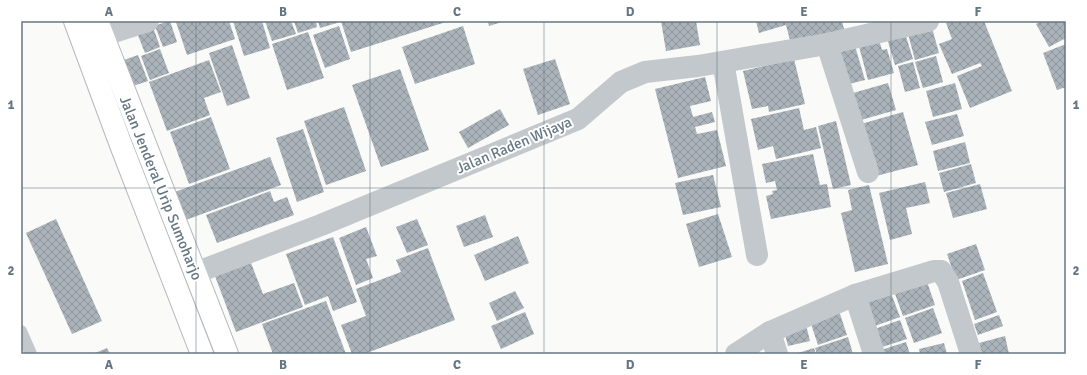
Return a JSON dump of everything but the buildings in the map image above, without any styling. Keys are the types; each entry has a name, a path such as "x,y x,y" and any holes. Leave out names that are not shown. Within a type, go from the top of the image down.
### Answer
{"highway":[{"name":"Jalan Jenderal Urip Sumoharjo","path":"75,21 121,145 202,354"},
{"name":"Jalan Jenderal Urip Sumoharjo","path":"99,28 227,354"}],"street":[{"path":"99,28 148,21"},
{"name":"Jalan Raden Wijaya","path":"195,273 321,225 578,119 622,82 645,72 723,62 827,44 928,21"},
{"path":"827,44 868,172"},
{"path":"723,62 757,255"},
{"path":"736,354 770,332 855,295 923,273 941,271 948,282 971,354"},
{"path":"855,295 874,354"},
{"path":"770,332 777,354"}],"lane":[{"path":"21,331 31,354"}]}
